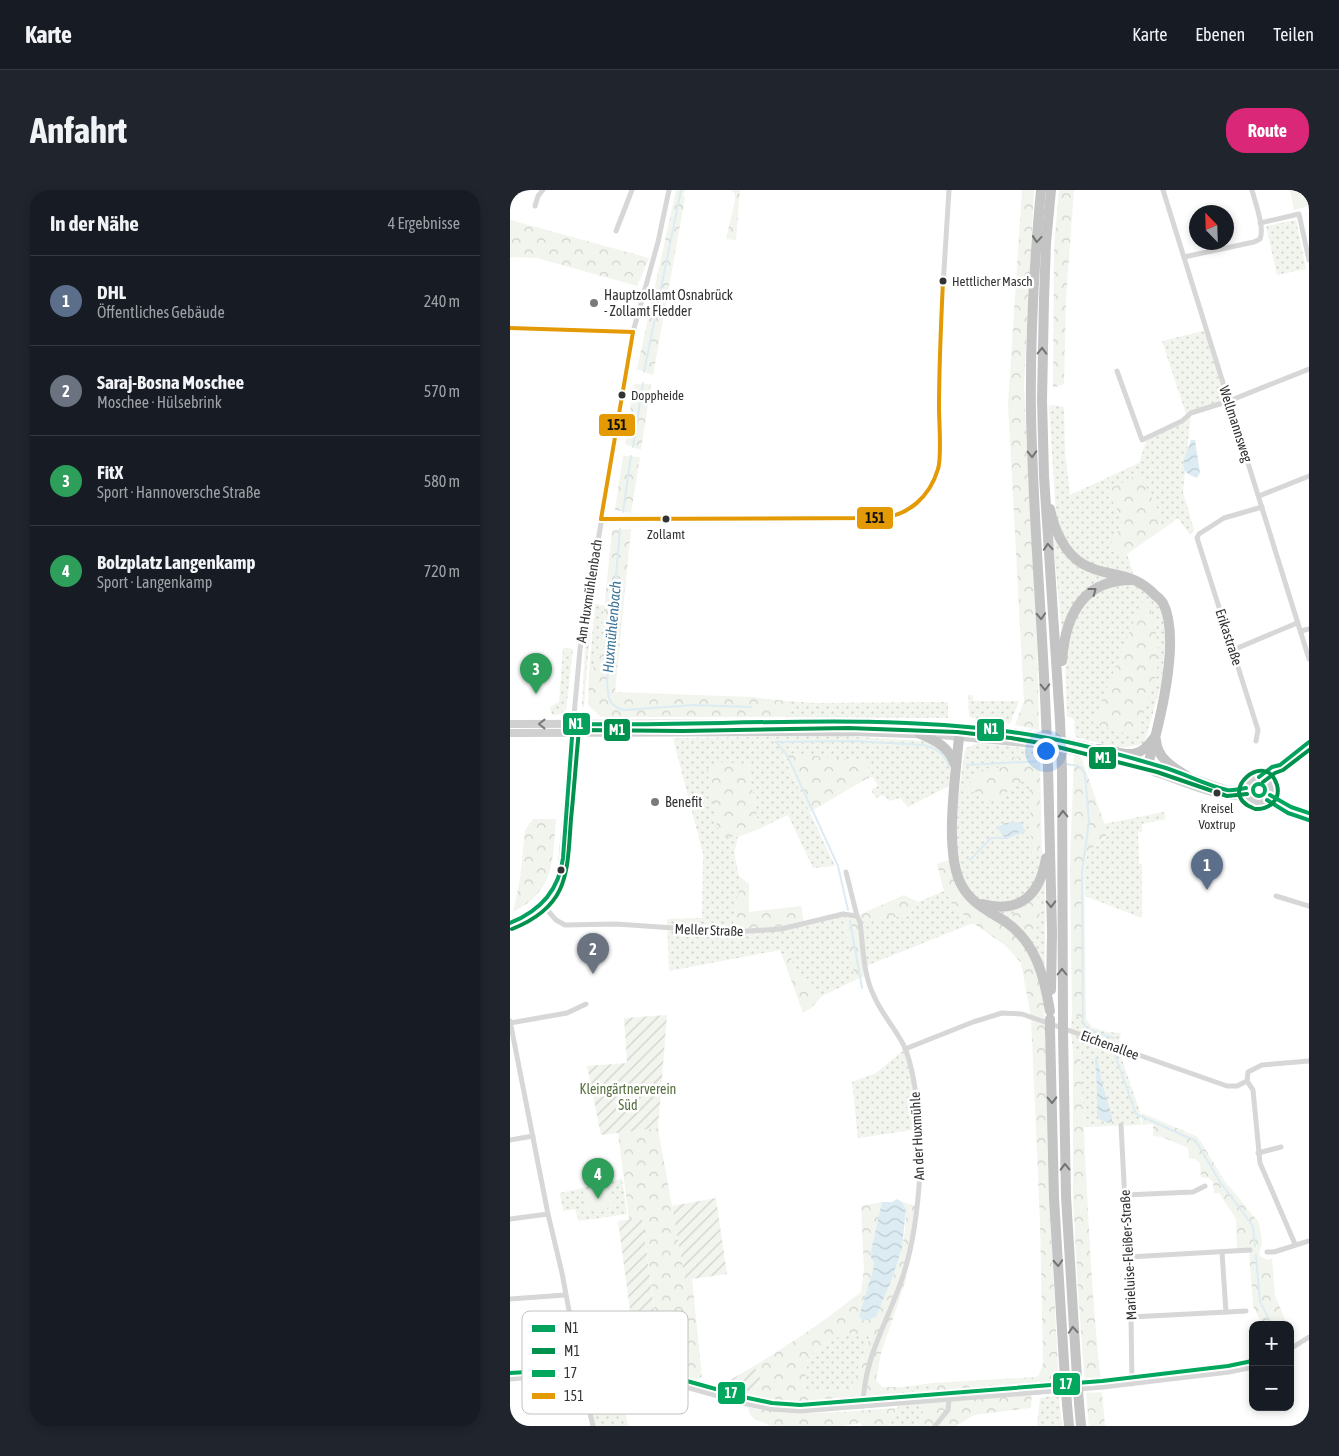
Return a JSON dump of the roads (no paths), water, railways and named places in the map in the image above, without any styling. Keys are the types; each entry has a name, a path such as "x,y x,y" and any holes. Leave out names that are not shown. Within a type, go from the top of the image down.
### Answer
{"highway":[{"path":"1041,190 1033,302 1036,402 1044,476 1060,721 1066,1196 1076,1378 1081,1426"},
{"path":"1051,190 1046,243 1033,470 1048,767 1052,933 1050,1030 1055,1208 1069,1426"},
{"path":"1044,476 1055,528 1064,544 1074,556 1083,564 1137,580 1149,587 1162,602 1168,619 1170,646 1167,680 1147,765"},
{"path":"1058,700 1063,646 1072,614 1084,599 1107,582 1137,580"},
{"path":"959,731 952,829 954,858 961,885 975,903 1005,921 1020,933 1030,946 1043,977 1050,1015"},
{"path":"1098,749 1126,754 1138,753 1148,746 1156,731"},
{"path":"1156,731 1157,745 1162,756 1172,766 1187,776"},
{"path":"920,734 945,747 952,756 956,768"},
{"path":"975,903 997,908 1009,906 1027,898 1040,882 1050,837"}],"main road":[{"path":"510,724 897,723 1043,745 1147,765 1156,773 1228,795 1247,792"},
{"path":"510,733 852,732 920,734 959,731 1043,737 1098,749 1228,790 1247,792 1256,803 1267,800 1272,788 1267,781 1259,777 1252,779 1247,792"}],"street":[{"path":"535,206 538,196 543,190"},
{"path":"616,231 632,190"},
{"name":"Am Huxmühlenbach","path":"510,923 530,914 542,904 552,893 560,870 580,649 633,332 658,242 669,190"},
{"path":"601,519 791,520 889,517 906,511 922,500 935,480 939,466 939,350 949,190"},
{"name":"Wellmannsweg","path":"1163,190 1309,659"},
{"path":"1184,257 1254,242 1260,238 1262,235 1252,190"},
{"path":"1260,223 1299,214 1309,260"},
{"path":"510,328 633,332"},
{"path":"1117,371 1142,440 1182,421 1191,413 1229,401 1309,369"},
{"path":"1259,496 1309,476"},
{"name":"Erikastraße","path":"1256,741 1258,730 1197,538 1199,534 1224,518 1262,507"},
{"path":"1233,650 1297,623"},
{"path":"1301,631 1309,629"},
{"path":"1267,781 1280,765 1309,742"},
{"path":"1259,777 1272,767 1280,765"},
{"path":"1271,793 1290,807 1309,813"},
{"path":"1267,800 1288,813 1309,820"},
{"name":"An der Huxmühle","path":"846,872 860,922 867,975 874,996 905,1048 914,1083 919,1129 920,1170 916,1224 903,1277 867,1367 862,1406"},
{"path":"1276,896 1309,906"},
{"name":"Meller Straße","path":"542,904 559,923 565,924 616,924 732,932 781,929 843,914 857,916"},
{"path":"568,1311 510,1022 567,1014 586,1004"},
{"name":"Eichenallee","path":"905,1048 1002,1013 1022,1014 1227,1086 1237,1086 1247,1081"},
{"path":"1295,1244 1260,1163 1253,1090 1247,1081 1248,1072 1262,1065 1309,1061"},
{"name":"Marieluise-Fleißer-Straße","path":"1122,1126 1131,1317 1132,1384"},
{"path":"510,1140 533,1136"},
{"path":"1258,1153 1281,1147"},
{"path":"1125,1195 1193,1192 1205,1186"},
{"path":"510,1219 548,1214"},
{"path":"1266,1252 1274,1252 1309,1241"},
{"path":"1128,1257 1250,1250"},
{"path":"1222,1252 1226,1312"},
{"path":"510,1299 565,1295"},
{"path":"1131,1317 1246,1311"},
{"path":"1294,1346 1309,1337"},
{"path":"688,1388 771,1409 800,1410 1132,1384 1249,1368"},
{"path":"935,1426 948,1410 949,1399"}],"water":[{"path":"1191,440 1195,440 1200,473 1197,478 1186,472 1184,467"},
{"path":"1021,822 1025,831 1005,838 997,828 1005,823"},
{"path":"1097,1057 1103,1087 1112,1116 1112,1121 1108,1123 1099,1119 1097,1115 1095,1058"},
{"path":"897,1199 902,1202 906,1209 902,1248 892,1279 876,1317 863,1321 859,1316 873,1270 874,1263 870,1255 882,1202 892,1202"}],"waterway":[{"name":"Huxmühlenbach","path":"644,372 681,190"},
{"name":"Huxmühlenbach","path":"633,447 643,383"},
{"name":"Huxmühlenbach","path":"623,512 631,456"},
{"name":"Huxmühlenbach","path":"620,529 607,682 612,704 619,709 625,710 693,705 751,707"},
{"path":"776,742 854,741 923,745 939,752 949,765"},
{"name":"Huxmühlenbach","path":"776,742 787,755 838,866 848,910"},
{"path":"967,765 1044,761"},
{"path":"1066,764 1078,766 1085,774 1089,822 1082,871 1083,1022 1087,1029 1114,1038"},
{"path":"970,860 991,838 1005,838 1025,831"},
{"name":"Huxmühlenbach","path":"850,921 862,988"},
{"path":"1114,1052 1136,1114 1196,1141 1220,1182 1253,1226 1255,1246"},
{"path":"1256,1255 1260,1302 1270,1321"}],"place":[{"name":"Hettlicher Masch","path":"943,281"},
{"name":"Hauptzollamt Osnabrück - Zollamt Fledder","path":"594,303"},
{"name":"Doppheide","path":"622,395"},
{"name":"Zollamt","path":"666,519"},
{"name":"FitX","path":"536,694"},
{"name":"Kreisel Voxtrup","path":"1217,793"},
{"name":"Benefit","path":"655,802"},
{"name":"DHL","path":"1207,890"},
{"name":"Saraj-Bosna Moschee","path":"593,974"},
{"name":"Bolzplatz Langenkamp","path":"598,1199"}],"park label":[{"name":"Kleingärtnerverein Süd","path":"628,1098"}]}
